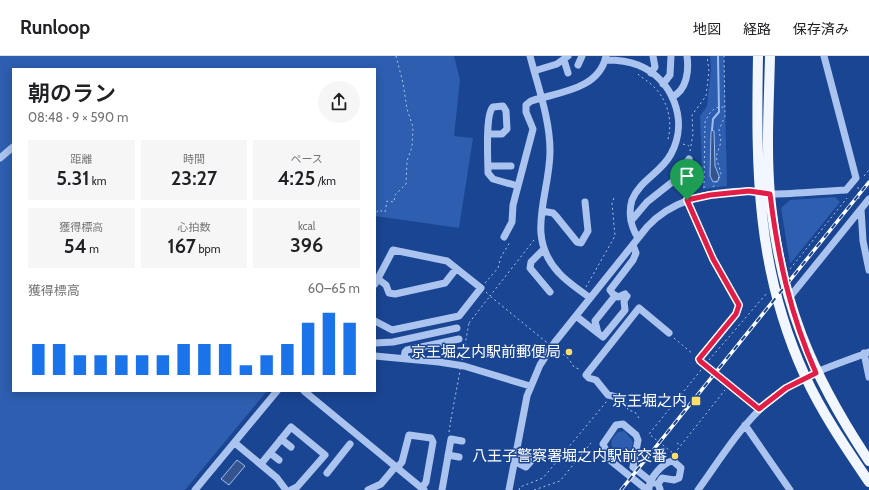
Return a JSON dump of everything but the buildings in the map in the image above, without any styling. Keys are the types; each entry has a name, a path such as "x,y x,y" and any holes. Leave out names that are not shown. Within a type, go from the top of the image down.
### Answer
{"main road":[{"path":"758,56 757,131 759,191 766,245 775,290 785,327 806,378 838,436 869,482"},
{"path":"770,56 770,194 777,245 789,298 796,324 816,373 841,418 869,461"}],"street":[{"path":"530,56 547,126 550,151 548,178 540,231 544,249 550,261 560,274 590,298"},
{"path":"578,65 582,56"},
{"path":"651,73 655,67 653,56"},
{"path":"663,84 670,77 671,56"},
{"path":"672,97 681,90 686,79 687,56"},
{"path":"509,490 518,439 530,386 544,357 638,238 661,214 687,200 710,195 759,191 770,194 846,190 856,178 824,56"},
{"path":"534,71 566,58 568,73"},
{"path":"506,235 512,222 513,205 533,129 526,112 526,105 531,101 585,85 595,77 606,58 629,62 651,73 663,84 672,97 679,122 677,141 671,155 662,167 638,188 630,208 633,229 638,238"},
{"path":"488,134 488,173 491,178 518,186"},
{"path":"0,158 12,148"},
{"path":"631,221 647,202 676,179 689,159"},
{"path":"488,166 511,166"},
{"path":"789,298 869,199"},
{"path":"687,200 713,259 739,305 736,314 699,359 759,409"},
{"path":"542,211 552,213 556,216 577,242 581,243 588,231 585,202"},
{"path":"861,209 869,270"},
{"path":"576,316 603,337 625,310 624,301 626,295 621,297 615,296 610,290 633,260 636,253 633,245"},
{"path":"544,249 531,262 530,268 550,292"},
{"path":"376,322 392,330 459,316 481,288 456,269 443,260 393,250 376,281 386,285 389,292 395,294 445,283 456,269"},
{"path":"598,333 595,321 615,296"},
{"path":"614,397 604,392 596,380 589,378 586,375 639,308 669,333"},
{"path":"376,343 393,342 458,328"},
{"path":"404,358 407,350 459,339"},
{"path":"698,490 745,425 759,409 786,388 816,373 867,353 869,377"},
{"path":"376,356 404,358 464,366 530,386"},
{"path":"195,490 276,392"},
{"path":"305,392 396,467 423,489 426,482 433,442 431,438 408,435 402,462 396,467 381,484 368,490"},
{"path":"633,467 638,440 636,435 623,424 619,423 603,444 611,461 648,490 651,481 665,463 673,461 681,468 676,480 665,478 659,480 658,484 660,489"},
{"path":"745,425 790,490"},
{"path":"261,464 291,427 335,463"},
{"path":"281,439 291,447"},
{"path":"442,490 451,439 462,441"},
{"path":"518,439 522,447 518,464 526,467 532,460"},
{"path":"235,443 280,481 286,490"},
{"path":"327,473 350,444"},
{"path":"270,453 279,460"},
{"path":"290,490 297,487 325,455"},
{"path":"448,455 459,457"},
{"path":"665,463 665,478"},
{"path":"633,467 660,489"},
{"path":"620,469 627,470 633,467"}],"path":[{"path":"376,215 378,210 385,212 387,201 394,202 396,195 406,184 407,161 412,147 413,127 407,109 403,83 396,56"},
{"path":"680,142 690,146 693,134 692,115 706,96 709,71 707,56"},
{"path":"712,190 720,177 716,158 721,142 719,130 725,116 724,56"},
{"path":"638,75 652,86 664,102 669,116 670,130 668,139 674,140"},
{"path":"704,191 706,122 709,114 715,108 724,107"},
{"path":"854,189 857,185 861,209"},
{"path":"788,271 851,193"},
{"path":"586,288 615,236 612,203 614,198"},
{"path":"481,288 498,268 502,254 506,250 510,240 506,235"},
{"path":"451,420 469,322 535,240"},
{"path":"490,296 569,360 574,367 580,369 586,375"},
{"path":"669,333 699,359"},
{"path":"649,434 674,454 729,385"},
{"path":"519,490 520,487 543,478 614,397 620,401 626,401 628,410 635,412 639,418"},
{"path":"657,424 661,427"},
{"path":"534,490 560,481 591,443"},
{"path":"677,443 680,446"}],"shaded area":[{"path":"0,56 454,56 460,80 454,136 473,138 459,228 376,216 376,68 12,68 12,392 266,392 185,490 0,490"},
{"path":"710,56 724,56 727,186 703,189 700,116 707,106 711,69"},
{"path":"712,130 714,131 715,166 719,176 718,181 713,182 710,176"},
{"path":"835,197 840,202 790,264 781,208 790,200"},
{"path":"624,431 633,441 630,459 627,464 621,461 614,451 611,443 618,432"},
{"path":"237,460 245,466 229,485 221,479"}],"waterway":[{"path":"712,130 713,119 719,112 718,56"}],"railway":[{"path":"621,490 869,182"}],"place":[{"name":"京王堀之内駅前郵便局","path":"569,352"},
{"name":"京王堀之内","path":"696,401"},
{"name":"八王子警察署堀之内駅前交番","path":"675,456"}],"route":[{"path":"749,191 759,191 770,194 784,283 796,324 816,373 786,388 759,409 699,359 739,310 739,305 713,259 687,200 700,196 749,191"}]}
